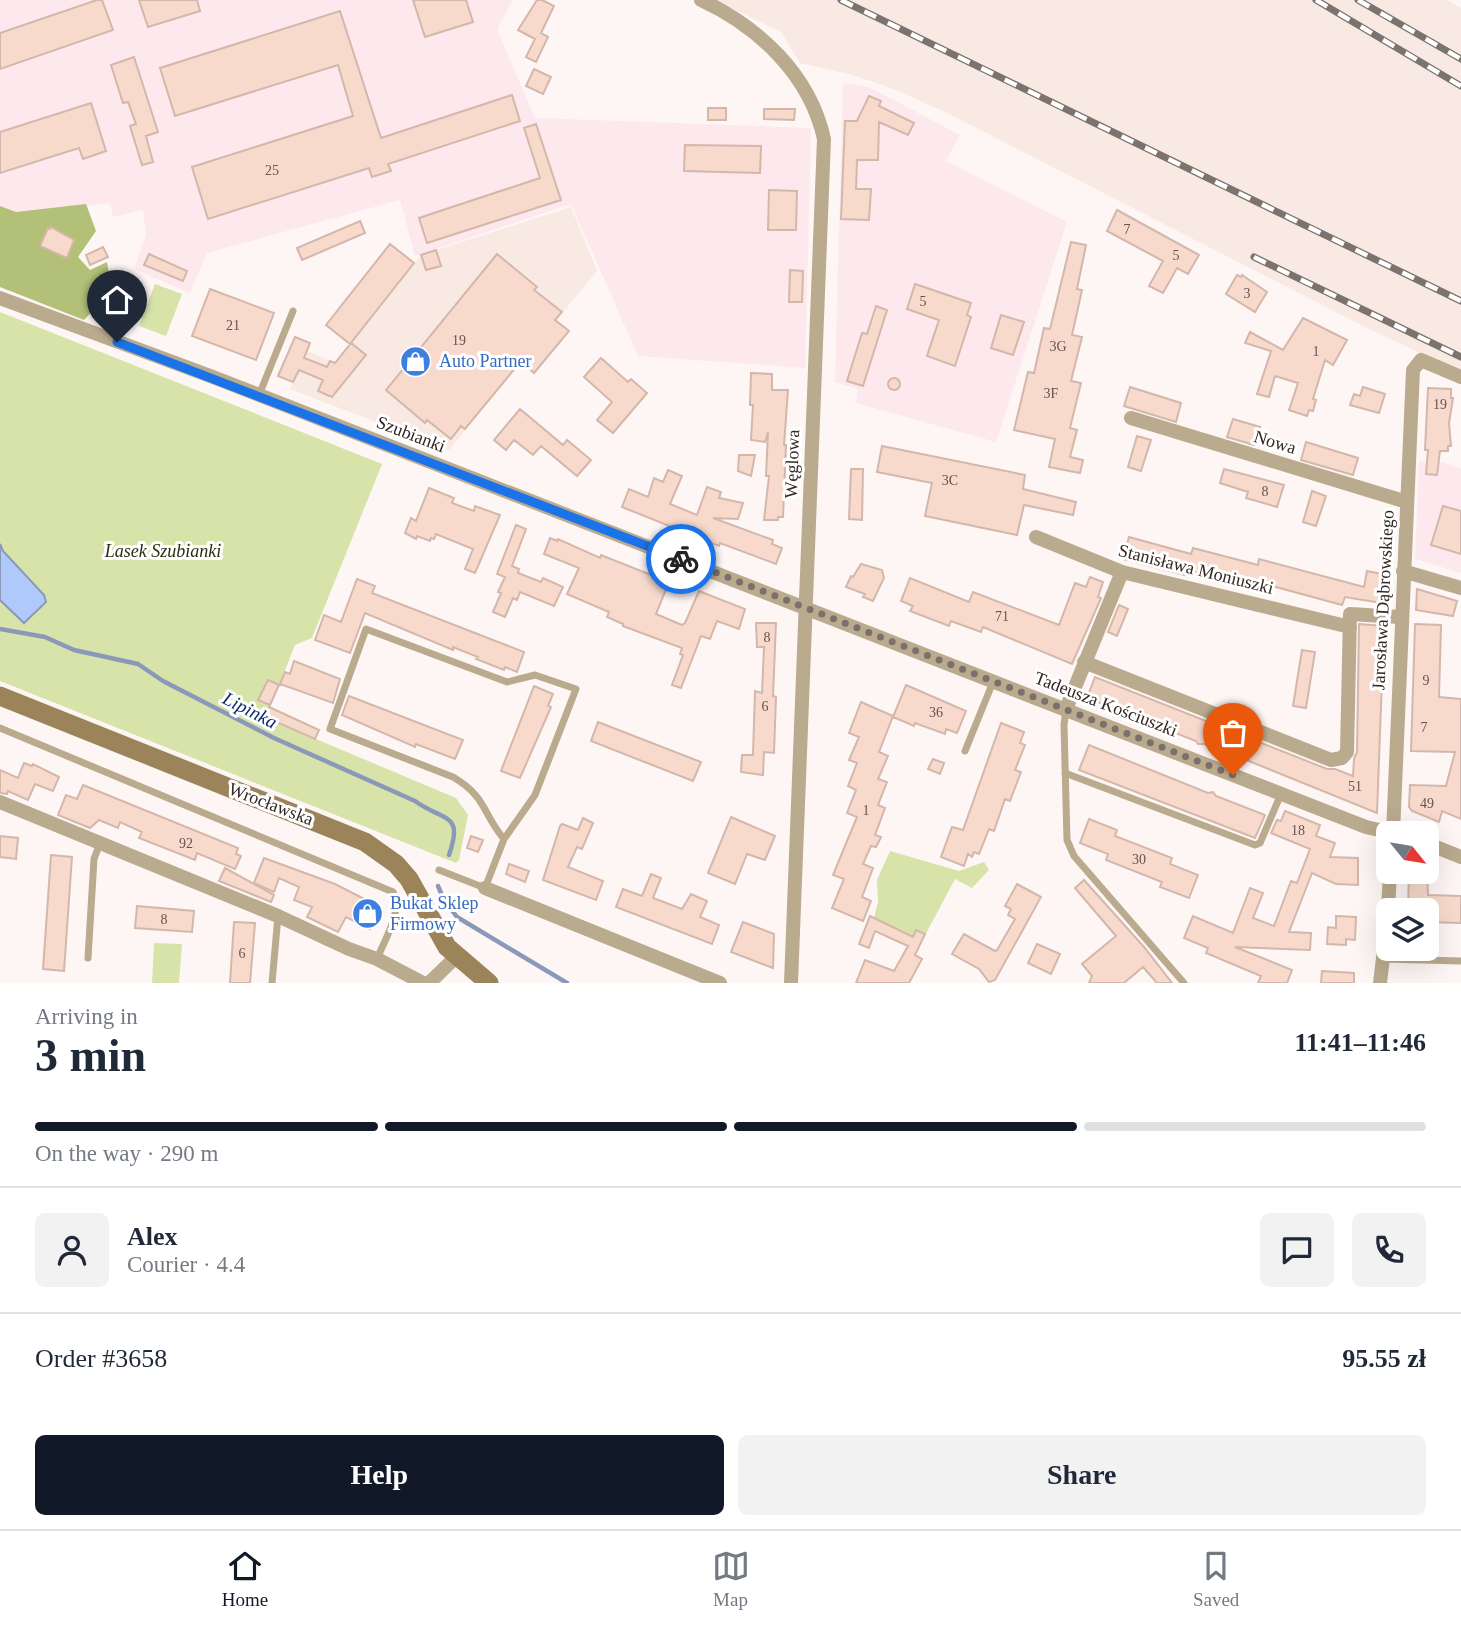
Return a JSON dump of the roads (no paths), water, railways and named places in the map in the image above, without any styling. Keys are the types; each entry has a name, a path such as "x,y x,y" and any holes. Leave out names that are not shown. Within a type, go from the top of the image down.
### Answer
{"street":[{"name":"Węglowa","path":"701,0 730,13 773,46 819,116 824,139 791,983"},
{"name":"Szubianki","path":"0,298 806,609"},
{"name":"Jarosława Dąbrowskiego","path":"1393,821 1400,617 1413,370 1421,360 1461,377"},
{"name":"Nowa","path":"1131,418 1408,502"},
{"name":"Stanisława Moniuszki","path":"1036,537 1122,572 1350,627"},
{"path":"1403,571 1461,588"},
{"path":"1066,709 1122,572"},
{"name":"Tadeusza Kościuszki","path":"806,609 1376,829"},
{"path":"1084,662 1331,760 1342,758 1346,752 1350,614 1400,617"},
{"name":"Wrocławska","path":"0,696 365,842 396,864 408,879 437,932 456,957 489,983"},
{"path":"0,802 278,916 377,959 423,983"},
{"path":"1439,848 1461,857"},
{"path":"485,888 720,983"},
{"path":"429,983 456,957"},
{"path":"1380,983 1383,961"}],"lane":[{"path":"259,396 293,311"},
{"path":"439,870 485,888 504,839 535,795 576,689 535,675 507,682 366,629 330,729 453,777 470,787 504,839"},
{"path":"965,751 993,681"},
{"path":"1066,709 1064,725 1067,840 1074,856 1184,983"},
{"name":"Wrocławska","path":"0,728 393,892 397,900 396,911 377,959"},
{"path":"1065,774 1255,845 1260,843 1281,793"},
{"path":"88,958 94,859 100,843"},
{"path":"272,983 278,916"},
{"path":"1439,960 1461,961"}],"water":[{"path":"0,544 3,551 44,595 46,602 24,623 0,600"}],"waterway":[{"name":"Lipinka","path":"0,629 45,637 74,650 138,664 163,681 274,738 415,801 452,825 454,831 449,855"},
{"name":"Lipinka","path":"438,886 444,900 457,917 567,983"}],"railway":[{"path":"841,0 1461,301"},
{"path":"1316,0 1461,86"},
{"path":"1358,0 1461,59"},
{"path":"1254,257 1461,357"}],"place":[{"name":"Auto Partner","path":"416,361"},
{"name":"Bukat Sklep Firmowy","path":"367,913"}],"park label":[{"name":"Lasek Szubianki","path":"163,551"}]}
